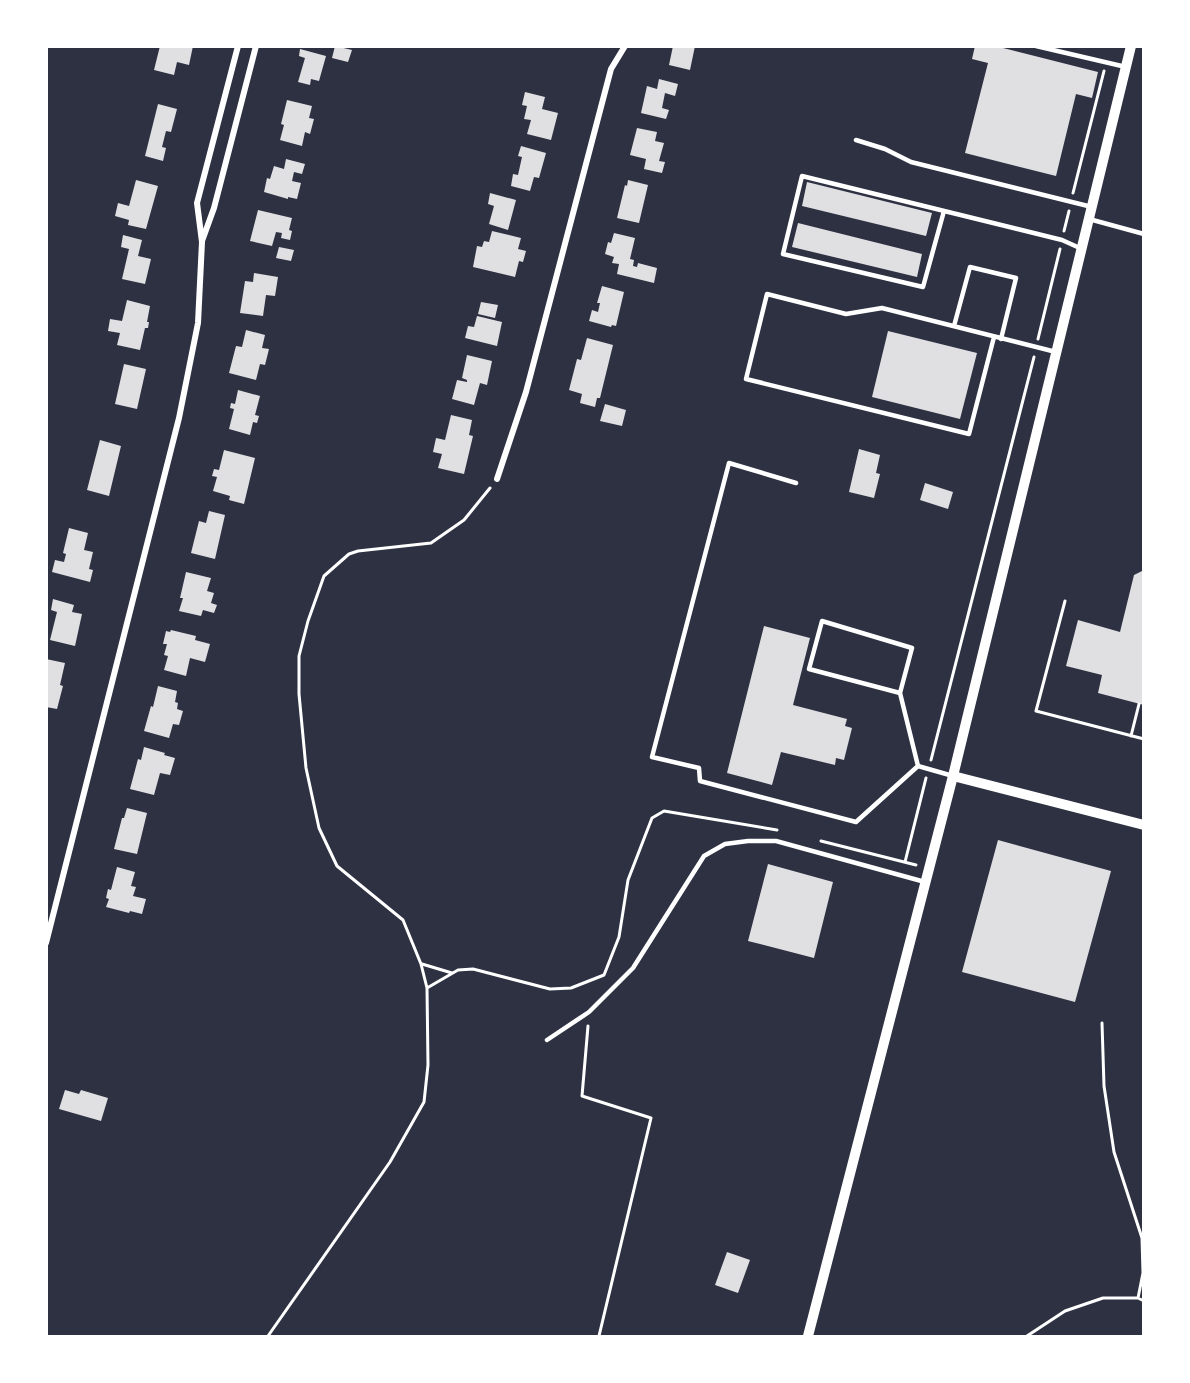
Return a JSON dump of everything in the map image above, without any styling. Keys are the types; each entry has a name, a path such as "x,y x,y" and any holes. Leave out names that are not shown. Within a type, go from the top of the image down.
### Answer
{"street":[{"path":"46,943 179,418 198,323 202,242 196,203 238,46"},
{"path":"202,242 214,208 256,46"},
{"path":"497,479 526,392 611,69 626,46"},
{"path":"808,1336 953,776 1131,46"},
{"path":"953,776 1143,825"}],"lane":[{"path":"1036,46 1126,67"},
{"path":"856,140 885,149 911,162 1092,207"},
{"path":"944,211 923,287 783,254 802,176 1062,240 1082,249"},
{"path":"1089,219 1143,234"},
{"path":"954,326 970,267 1016,278 1001,339"},
{"path":"994,337 969,434 746,379 767,294 846,314 882,308 1056,352"},
{"path":"796,483 729,463 652,757 699,768 700,781 856,822 918,766"},
{"path":"900,693 809,669 822,621 912,648 900,693 918,766"},
{"path":"918,766 953,776"},
{"path":"547,1040 590,1012 633,968 704,856 725,844 776,841 925,882"}],"path":[{"path":"904,862 1107,62"},
{"path":"268,1336 390,1162 424,1102 428,1065 427,988 422,964 403,920 337,866 319,828 306,768 298,694 299,656 308,621 324,576 349,554 430,543 464,520 497,479"},
{"path":"1065,601 1036,711 1143,739"},
{"path":"1131,736 1139,704"},
{"path":"422,964 452,973"},
{"path":"590,1012 582,1096 651,1118 599,1336"},
{"path":"1102,1023 1104,1086 1114,1152 1142,1238 1143,1273 1138,1298"},
{"path":"1027,1336 1065,1311 1103,1298 1138,1298 1143,1301"}],"building":[{"path":"160,46 193,46 189,65 177,62 174,75 154,70"},
{"path":"335,46 352,50 348,62 332,58"},
{"path":"673,46 695,46 690,70 669,65"},
{"path":"975,46 995,46 1098,72 1092,98 1076,94 1056,176 965,153 988,63 972,59"},
{"path":"300,49 326,56 319,81 311,79 310,85 298,82 305,58 299,56"},
{"path":"659,79 678,84 675,96 665,93 662,108 669,110 666,119 641,113 647,86 657,89"},
{"path":"525,92 545,97 542,109 558,113 551,140 527,134 531,120 524,119 527,106 522,105"},
{"path":"287,100 312,106 309,118 314,119 310,134 305,132 302,146 280,140"},
{"path":"158,104 177,109 171,132 166,131 162,147 166,148 163,161 145,156"},
{"path":"637,128 657,132 655,141 664,143 659,161 665,162 662,173 644,169 646,159 630,155"},
{"path":"521,146 546,153 539,178 534,177 530,191 511,186 513,174 518,175 522,157 518,156"},
{"path":"286,159 305,164 302,174 294,172 292,181 301,183 297,199 288,197 288,199 264,192 267,178 270,179 274,166 284,169"},
{"path":"136,180 158,186 146,229 128,225 129,220 115,216 118,203 129,206"},
{"path":"628,180 648,185 639,223 617,218"},
{"path":"807,182 932,213 926,236 802,206"},
{"path":"490,193 516,200 508,230 489,224 494,206 488,204"},
{"path":"258,210 292,218 289,230 292,231 290,240 281,238 282,233 276,232 272,246 250,241"},
{"path":"798,223 922,254 917,277 792,247"},
{"path":"492,231 521,238 518,249 526,251 523,262 519,261 515,277 473,267 477,246 482,247 484,241 489,242"},
{"path":"614,233 635,238 630,259 634,260 633,266 637,267 638,263 657,268 654,283 617,274 619,264 612,263 614,257 605,254 608,242 611,243"},
{"path":"123,235 142,240 138,256 151,259 145,284 122,279 129,249 121,247"},
{"path":"279,247 294,250 291,261 276,258"},
{"path":"254,273 278,277 275,296 266,295 263,316 240,313 245,281 253,282"},
{"path":"602,286 624,292 616,326 611,327 589,321 592,310 598,312 600,303 597,303"},
{"path":"127,300 150,306 148,328 145,328 140,350 117,345 120,333 108,331 110,319 122,321"},
{"path":"481,302 498,305 495,318 478,314"},
{"path":"477,316 502,322 497,346 465,338 468,326 474,327"},
{"path":"246,330 265,335 262,348 269,349 265,365 260,364 256,380 229,373 236,346 242,347"},
{"path":"888,331 977,353 960,419 872,397"},
{"path":"587,338 613,345 600,398 597,398 595,407 580,403 582,394 569,390 577,359 581,360"},
{"path":"467,355 492,361 487,385 480,383 474,405 452,399 457,380 467,382 462,378"},
{"path":"124,364 146,369 137,409 115,404"},
{"path":"238,390 260,396 255,415 259,416 257,423 253,422 250,435 229,429 234,409 230,408 231,403 235,404"},
{"path":"605,404 626,410 622,426 600,421"},
{"path":"451,415 472,420 469,435 473,436 464,474 438,468 442,454 433,452 436,438 445,440"},
{"path":"100,440 121,446 109,496 87,490"},
{"path":"859,449 880,455 876,473 880,474 874,498 849,492"},
{"path":"224,450 255,458 244,504 229,500 230,496 213,491 217,477 212,476 214,469 219,470"},
{"path":"925,483 953,492 948,509 920,500"},
{"path":"209,511 225,515 215,559 191,553 199,521 206,523"},
{"path":"69,528 88,533 84,550 93,552 89,569 93,570 90,582 52,572 55,560 64,562 66,554 63,553"},
{"path":"1144,570 1144,705 1098,693 1102,675 1066,666 1078,620 1120,632 1134,575"},
{"path":"186,572 211,578 207,591 214,593 211,603 217,605 214,613 203,610 201,616 179,611"},
{"path":"53,599 74,605 72,612 82,614 75,646 50,640 57,612 51,610"},
{"path":"764,626 810,638 793,705 847,719 845,726 852,728 844,760 836,758 835,765 781,752 772,785 727,773"},
{"path":"171,630 196,636 195,640 210,644 205,662 190,658 186,676 164,670 168,656 164,655 167,644 163,644 166,631"},
{"path":"46,659 65,663 60,685 63,686 57,709 46,707"},
{"path":"158,686 177,691 175,702 178,703 177,709 183,711 179,725 173,724 169,738 144,731"},
{"path":"144,747 175,758 170,775 160,773 154,795 130,789 138,759 141,760"},
{"path":"127,808 147,813 137,854 114,849"},
{"path":"998,840 1111,871 1075,1002 962,972"},
{"path":"768,864 833,882 814,958 748,941"},
{"path":"117,867 135,872 131,886 136,887 133,896 146,899 142,914 106,907 109,899 106,898 108,889 111,890"},
{"path":"65,1090 79,1094 81,1090 108,1098 101,1121 59,1109"},
{"path":"727,1252 750,1260 738,1293 715,1285"}]}
